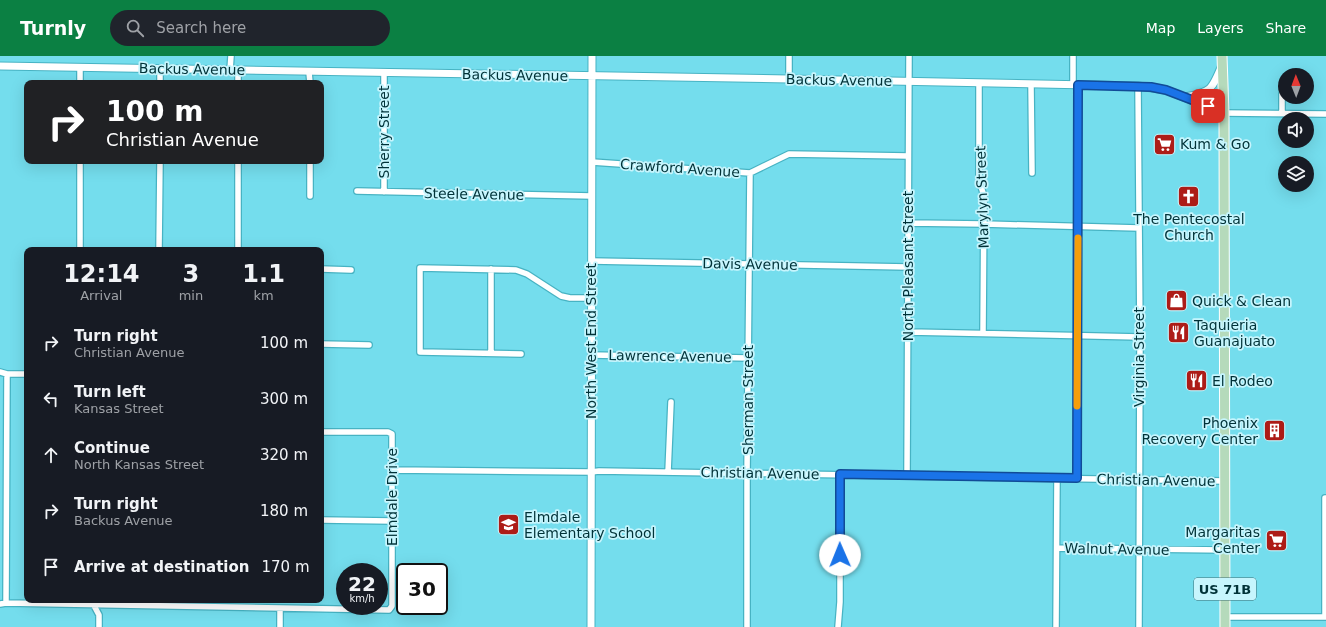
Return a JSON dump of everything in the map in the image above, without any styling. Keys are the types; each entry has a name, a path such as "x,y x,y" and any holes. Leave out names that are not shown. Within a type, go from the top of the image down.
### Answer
{"main road":[{"name":"US 71B","path":"1222,60 1224,113 1225,627"}],"street":[{"path":"231,56 237,80"},
{"name":"North West End Street","path":"591,627 592,56"},
{"path":"789,56 789,79"},
{"name":"North Pleasant Street","path":"908,476 909,56"},
{"path":"1073,56 1076,85 1078,226 1077,478"},
{"path":"1185,97 1208,90 1214,85 1222,60"},
{"name":"Backus Avenue","path":"0,66 1138,86 1166,90 1224,113"},
{"path":"80,67 80,80"},
{"path":"160,69 160,80"},
{"path":"310,72 310,80"},
{"name":"Sherry Street","path":"384,73 384,192"},
{"name":"Marylyn Street","path":"980,84 980,180 984,196 983,333"},
{"path":"1031,84 1032,173"},
{"name":"Virginia Street","path":"1138,86 1140,337 1138,627"},
{"path":"1224,113 1278,113"},
{"path":"1314,114 1326,114"},
{"name":"Crawford Avenue","path":"592,162 750,173 789,154 908,156"},
{"path":"80,164 80,247"},
{"path":"159,247 160,164"},
{"path":"238,164 238,247"},
{"path":"310,164 310,196"},
{"name":"Sherman Street","path":"747,627 750,173"},
{"name":"Steele Avenue","path":"357,191 592,196"},
{"path":"908,223 1139,228"},
{"name":"Davis Avenue","path":"592,261 908,267"},
{"path":"521,354 420,352 420,268 516,270 527,274 561,296 570,298 592,298"},
{"path":"324,269 351,270"},
{"path":"491,269 491,353"},
{"path":"909,332 1140,337"},
{"path":"324,344 369,345"},
{"name":"Lawrence Avenue","path":"591,355 748,358"},
{"path":"0,372 7,374 24,374"},
{"path":"7,374 3,604 48,603"},
{"path":"668,472 671,402"},
{"name":"Elmdale Drive","path":"280,608 385,610 391,608 392,434 388,432 324,432"},
{"name":"Christian Avenue","path":"392,470 840,474 1225,481"},
{"path":"838,627 840,602 840,474"},
{"path":"1056,627 1057,478"},
{"path":"1225,617 1326,617 1325,498"},
{"path":"324,520 392,521"},
{"name":"Walnut Avenue","path":"1057,548 1225,550"},
{"path":"93,603 99,615 99,627"},
{"path":"123,603 280,608 280,627"}],"slow traffic":[{"path":"1077,406 1078,238"}],"place":[{"name":"Kum & Go","path":"1164,144"},
{"name":"The Pentecostal Church","path":"1189,197"},
{"name":"Quick & Clean","path":"1177,301"},
{"name":"Taquieria Guanajuato","path":"1178,333"},
{"name":"El Rodeo","path":"1197,381"},
{"name":"Phoenix Recovery Center","path":"1274,431"},
{"name":"Elmdale Elementary School","path":"509,525"},
{"name":"Margaritas Center","path":"1276,540"}],"route":[{"path":"840,555 840,474 1077,478 1078,85 1151,87 1166,90 1208,106"}]}
